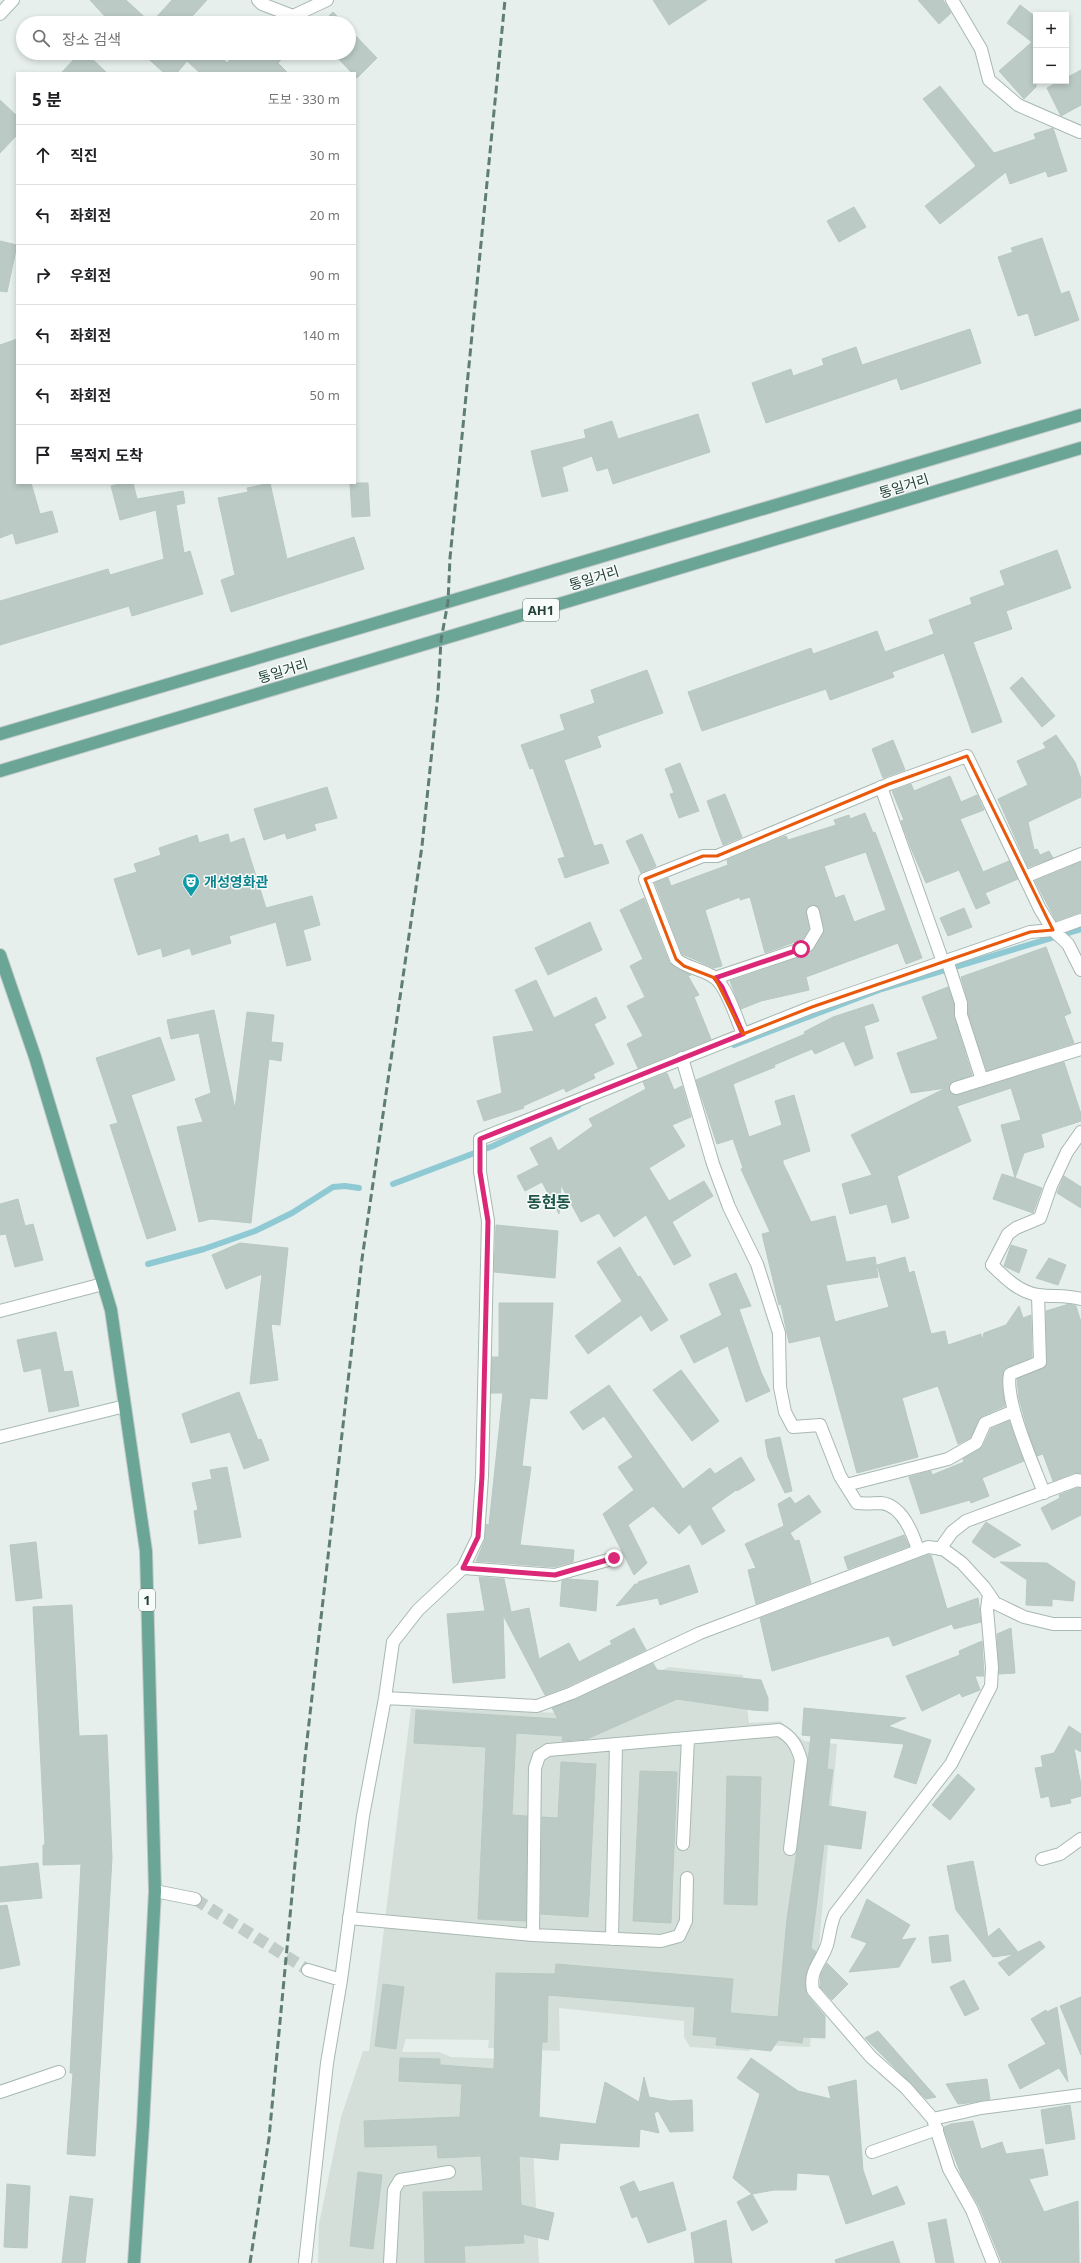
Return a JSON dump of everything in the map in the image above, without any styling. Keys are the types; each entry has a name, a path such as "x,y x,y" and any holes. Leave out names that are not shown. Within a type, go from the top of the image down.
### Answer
{"main road":[{"name":"통일거리","path":"0,734 1081,415"},
{"name":"통일거리","path":"0,772 1081,448"},
{"name":"1","path":"0,955 35,1057 111,1310 146,1551 155,1891 144,2125 134,2263"}],"street":[{"path":"0,14 14,0"},
{"path":"258,0 262,4 293,16 327,0"},
{"path":"952,0 981,49 989,80 1018,105 1080,132"},
{"path":"743,1034 722,987 715,978 684,966 676,959 645,879 703,856 717,856 881,788 967,756 1040,909 1054,930 1068,944 1081,970"},
{"path":"881,788 953,977 961,1002 961,1015 982,1080"},
{"path":"1025,877 1081,854"},
{"path":"715,978 788,955 808,945 817,930 813,912"},
{"path":"305,2263 327,2063 342,1980 363,1816 385,1698 393,1642 418,1610 463,1568 478,1537 482,1476 488,1221 480,1172 480,1139 684,1063 743,1034 812,1007 1030,932 1054,930 1081,920"},
{"path":"956,1088 1081,1049"},
{"path":"684,1063 713,1164 729,1207 757,1264 779,1333 780,1387 785,1412 794,1427 820,1425 840,1476 857,1503 871,1505 882,1503 893,1509 906,1522 918,1550"},
{"path":"1081,1132 1067,1152 1051,1186 1040,1218 1016,1228 1008,1234 992,1266 1007,1280 1024,1290 1038,1295 1081,1299"},
{"path":"0,1311 104,1284"},
{"path":"1038,1295 1040,1362 1010,1374 1008,1381 1014,1412 1044,1493"},
{"path":"0,1437 125,1406"},
{"path":"846,1485 948,1459 976,1443 985,1423 1014,1412"},
{"path":"940,1549 952,1532 966,1522 1077,1480 1081,1481"},
{"path":"385,1698 537,1706 572,1692 700,1633 928,1547 940,1549 962,1563 996,1603 1024,1616 1053,1624 1081,1624"},
{"path":"463,1568 555,1575 614,1558"},
{"path":"989,1594 987,1609 992,1667 991,1686 951,1764 834,1914 827,1945 811,1976 813,1990 871,2057 906,2088 935,2124 949,2169 972,2210 993,2263"},
{"path":"534,1935 535,1768 539,1756 548,1750 565,1747 779,1730 788,1735 797,1747 802,1760 790,1849"},
{"path":"683,1844 688,1738"},
{"path":"612,1939 616,1744"},
{"path":"1042,1860 1060,1854 1081,1839"},
{"path":"349,1918 534,1935 661,1941 678,1936 686,1921 687,1878"},
{"path":"155,1891 195,1899"},
{"path":"308,1970 342,1980"},
{"path":"0,2092 59,2072"},
{"path":"872,2152 935,2124 981,2108 1081,2095"},
{"path":"390,2263 394,2190 400,2180 450,2172"}],"highlighted area":[{"path":"967,756 1053,930 1030,932 812,1007 743,1034 715,978 684,966 676,959 645,879 703,856 717,856 889,784"}],"shaded area":[{"path":"669,1667 743,1675 749,1723 780,1721 804,1741 837,1744 810,2047 754,2045 749,2051 690,2047 684,2037 684,2021 559,2008 560,2051 488,2048 489,2040 406,2039 402,2052 439,2052 451,2057 504,2059 532,2130 539,2263 318,2263 319,2224 341,2117 363,2051 369,2051 411,1708 566,1713"}],"building":[{"path":"90,0 126,0 143,16 105,16"},
{"path":"172,0 207,0 192,16 157,16"},
{"path":"653,0 707,0 669,25"},
{"path":"918,0 943,0 951,13 939,24"},
{"path":"1020,5 1033,15 1033,84 1036,84 1036,87 1024,99 999,71 1032,42 1007,23"},
{"path":"333,12 337,16 329,16"},
{"path":"356,36 377,58 357,78 356,72 351,72 340,60 356,60"},
{"path":"73,60 93,60 106,72 62,72"},
{"path":"150,60 224,60 227,63 230,60 281,60 278,63 287,72 199,72 187,61 178,72 163,72"},
{"path":"1081,70 1081,105 1061,116 1047,88 1054,84 1069,84 1069,76"},
{"path":"940,86 994,153 1036,139 1034,134 1053,128 1067,171 1048,177 1046,171 1010,184 1006,172 940,224 925,206 976,166 923,99"},
{"path":"0,100 16,115 16,136 0,153"},
{"path":"854,207 866,227 839,242 827,221"},
{"path":"1042,238 1061,294 1069,291 1079,320 1035,336 1028,313 1018,316 998,257 1013,252 1011,248"},
{"path":"0,241 16,245 16,250 7,292 0,291"},
{"path":"970,329 981,363 901,390 897,378 766,423 752,383 791,369 793,376 824,365 822,359 856,347 862,365"},
{"path":"16,339 16,484 31,484 40,514 52,511 58,532 16,544 13,533 0,538 0,345"},
{"path":"698,414 710,452 613,484 608,468 597,471 592,456 562,467 568,491 542,497 531,451 586,438 584,430 612,421 618,439"},
{"path":"368,483 370,516 352,517 350,484"},
{"path":"120,484 133,484 137,499 183,491 185,503 176,505 184,553 190,551 203,594 132,616 129,606 0,645 0,601 108,569 110,575 164,559 156,510 120,520 111,486"},
{"path":"270,484 287,559 354,537 364,569 231,612 221,580 235,575 218,498 248,492 247,488"},
{"path":"1057,550 1071,588 1006,611 1012,629 973,642 1002,722 972,733 944,653 892,672 894,677 830,700 826,689 702,731 688,692 811,648 813,654 877,631 885,652 934,634 929,620 972,604 970,598 1005,585 1000,571"},
{"path":"647,670 663,713 597,736 601,747 564,760 594,846 602,844 609,863 565,878 558,859 565,857 533,768 530,769 521,745 565,730 560,715 595,703 591,690"},
{"path":"1022,677 1055,716 1042,727 1010,688"},
{"path":"1056,735 1075,762 1081,779 1081,797 1028,822 1034,850 1037,849 1040,855 1049,851 1053,858 1028,867 998,799 1028,785 1017,761 1046,748 1043,743"},
{"path":"893,740 905,770 883,778 872,749"},
{"path":"680,763 699,811 679,818 670,794 674,793 665,769"},
{"path":"950,776 961,802 977,795 984,810 960,819 983,872 1009,861 1018,879 985,893 990,903 976,909 959,870 926,883 901,821 904,820 892,791 911,784 914,791"},
{"path":"327,787 337,818 314,824 316,830 287,839 285,833 264,840 254,809"},
{"path":"725,794 742,837 723,845 707,801"},
{"path":"865,813 873,833 875,832 922,958 906,964 898,943 806,977 809,990 761,1001 741,1009 730,981 803,956 812,951 824,929 819,907 812,905 806,909 809,929 803,939 765,953 750,897 740,900 740,897 705,910 722,966 714,968 682,954 655,883 668,878 671,886 728,865 727,860 777,839 786,836 788,840 836,825 834,820 849,815 850,819","holes":["866,852 886,910 854,922 844,895 835,898 824,866"]},
{"name":"개성영화관","path":"228,834 230,843 244,838 266,908 312,896 320,925 303,930 311,960 287,966 276,922 229,936 231,943 192,955 190,948 163,957 161,948 138,955 114,879 137,872 134,864 161,855 159,848 197,835 199,843"},
{"path":"642,834 656,866 641,873 626,841"},
{"path":"1081,862 1081,912 1056,921 1035,881"},
{"path":"644,898 669,962 677,969 691,975 688,976 699,995 694,997 711,1039 638,1068 627,1044 643,1036 627,1006 645,997 630,966 643,959 620,910"},
{"path":"964,908 972,927 948,936 940,918"},
{"path":"590,922 602,950 548,975 535,948"},
{"path":"1046,947 1071,1013 1064,1016 1074,1043 987,1071 968,1014 968,1001 961,977"},
{"path":"536,980 554,1018 596,997 606,1018 594,1024 614,1064 593,1074 595,1078 566,1092 564,1088 523,1106 524,1108 484,1121 477,1101 502,1093 493,1037 534,1031 515,990"},
{"path":"948,987 954,1004 954,1017 972,1075 951,1083 949,1087 951,1093 958,1095 1064,1062 1081,1114 1081,1121 1041,1134 1044,1147 1024,1153 1015,1178 1001,1125 1021,1120 1011,1088 957,1106 971,1141 897,1176 909,1218 892,1223 887,1204 850,1214 842,1184 872,1175 851,1135 946,1088 911,1093 897,1053 938,1039 922,997"},
{"path":"873,1004 879,1021 864,1026 873,1058 855,1066 844,1041 815,1054 812,1049 774,1065 775,1067 733,1084 749,1137 782,1125 775,1101 794,1095 810,1151 783,1160 783,1163 811,1222 835,1216 846,1262 875,1257 878,1277 826,1285 835,1322 889,1307 877,1265 905,1257 909,1273 914,1271 931,1334 945,1331 948,1345 981,1334 982,1341 984,1333 1006,1325 1019,1306 1023,1318 1031,1315 1032,1357 1004,1369 1002,1385 1005,1406 982,1416 970,1438 958,1444 938,1386 902,1398 918,1457 857,1473 820,1336 789,1343 781,1304 779,1305 762,1234 770,1232 741,1169 743,1168 733,1139 717,1144 696,1080 805,1034 804,1032 833,1017"},
{"path":"214,1010 235,1109 247,1012 274,1015 271,1042 283,1043 281,1061 269,1059 251,1223 211,1219 199,1222 177,1127 203,1122 195,1099 211,1093 199,1033 171,1039 167,1020"},
{"path":"160,1037 175,1080 131,1095 176,1230 147,1239 110,1125 118,1123 96,1058"},
{"path":"667,1073 674,1090 682,1086 691,1117 672,1125 685,1146 649,1168 669,1201 704,1181 713,1196 672,1222 691,1256 674,1265 646,1215 614,1237 599,1213 581,1222 561,1185 559,1214 542,1182 525,1191 517,1176 539,1165 530,1148 551,1137 558,1151 593,1126 589,1119 646,1089 643,1082"},
{"path":"1002,1174 1042,1188 1033,1213 993,1199"},
{"path":"1064,1176 1081,1187 1081,1208 1057,1193"},
{"path":"18,1199 25,1226 33,1224 43,1260 15,1267 6,1234 0,1235 0,1204"},
{"path":"496,1225 558,1231 555,1278 494,1272"},
{"path":"240,1243 288,1248 280,1325 271,1324 278,1380 250,1384 262,1274 226,1289 212,1255"},
{"path":"1011,1245 1027,1250 1019,1273 1004,1266"},
{"path":"620,1247 638,1277 640,1276 668,1320 651,1331 641,1315 588,1354 575,1336 622,1301 597,1262"},
{"path":"1049,1258 1066,1265 1058,1285 1036,1278"},
{"path":"736,1273 751,1306 739,1309 761,1372 770,1391 746,1402 728,1346 694,1363 680,1336 722,1315 709,1284"},
{"path":"499,1303 553,1303 547,1399 530,1398 522,1466 531,1467 520,1545 574,1550 573,1562 554,1567 476,1561 485,1540 486,1524 489,1525 503,1393 491,1393 492,1357 499,1357"},
{"path":"1069,1304 1076,1306 1081,1322 1081,1473 1074,1473 1053,1481 1043,1454 1037,1456 1028,1431 1019,1398 1017,1379 1046,1366 1046,1311"},
{"path":"56,1332 64,1372 72,1371 79,1406 49,1412 41,1368 24,1372 17,1340"},
{"path":"681,1370 719,1421 692,1441 653,1390"},
{"path":"609,1385 683,1489 710,1468 715,1474 741,1457 755,1480 737,1491 736,1490 711,1508 725,1531 702,1545 690,1524 679,1534 653,1506 628,1525 647,1563 634,1575 603,1514 634,1490 618,1467 633,1457 604,1416 583,1430 570,1412"},
{"path":"239,1392 258,1440 261,1439 269,1460 244,1469 230,1432 191,1443 182,1414"},
{"path":"1009,1421 1024,1461 982,1478 989,1496 971,1503 970,1500 921,1514 909,1477 931,1471 932,1475 964,1462 963,1459 983,1446 991,1429"},
{"path":"780,1437 792,1491 785,1493 768,1457 765,1440"},
{"path":"227,1467 241,1537 199,1544 194,1511 198,1510 192,1483 212,1479 210,1470"},
{"path":"1077,1488 1081,1488 1081,1515 1052,1530 1041,1508 1060,1498 1059,1495"},
{"path":"809,1495 821,1512 790,1533 795,1541 799,1540 811,1583 756,1604 748,1570 756,1568 745,1544 784,1526 778,1504 790,1497 795,1504"},
{"path":"986,1522 1021,1545 994,1558 972,1542"},
{"path":"904,1535 909,1546 848,1569 844,1557"},
{"path":"36,1542 42,1598 16,1601 10,1545"},
{"path":"931,1555 947,1609 978,1598 981,1622 954,1629 952,1624 893,1646 889,1636 772,1671 760,1618"},
{"path":"1000,1562 1047,1563 1075,1582 1073,1601 1052,1599 1052,1606 1026,1605 1027,1580"},
{"path":"689,1565 698,1592 660,1605 658,1598 616,1606 635,1584 639,1584 638,1582"},
{"path":"479,1577 504,1579 511,1612 529,1608 539,1659 569,1643 579,1662 612,1644 610,1641 634,1628 646,1650 569,1686 545,1695 503,1615 505,1678 453,1683 447,1614 485,1611"},
{"path":"568,1579 598,1581 596,1611 560,1606 562,1581"},
{"path":"72,1605 79,1736 107,1735 112,1858 95,2156 67,2154 73,2073 70,2073 81,1864 43,1865 43,1845 45,1845 33,1607"},
{"path":"1011,1628 1015,1673 999,1674 997,1634"},
{"path":"982,1641 984,1676 975,1676 980,1690 962,1697 960,1693 922,1711 906,1676 960,1655 959,1651"},
{"path":"653,1663 657,1670 761,1680 768,1698 768,1711 677,1699 587,1739 562,1741 563,1736 516,1733 512,1815 527,1816 526,1921 478,1919 486,1747 414,1743 416,1710 558,1719 552,1708"},
{"path":"804,1708 906,1718 888,1726 931,1740 916,1784 894,1777 904,1744 830,1738 827,1769 833,1770 828,1806 866,1812 861,1849 824,1844 811,1948 816,1952 807,1969 805,1983 807,1995 825,2016 825,2038 803,2037 802,2043 778,2040 771,2051 716,2045 717,2037 693,2035 695,2007 548,1995 547,2042 542,2042 539,2117 596,2124 605,2082 639,2102 644,2077 649,2097 670,2101 692,2100 693,2131 670,2132 658,2111 654,2113 659,2133 640,2129 639,2147 560,2143 558,2160 519,2156 521,2205 554,2213 548,2240 523,2234 524,2243 464,2246 465,2263 425,2263 423,2192 483,2191 481,2156 438,2158 437,2145 365,2147 364,2121 460,2117 462,2084 399,2081 400,2058 440,2059 440,2065 494,2069 496,1973 555,1974 556,1964 733,1979 730,2013 778,2017 787,1919 811,1736 802,1735"},
{"path":"1069,1726 1081,1734 1081,1752 1074,1748 1081,1785 1081,1796 1070,1799 1071,1803 1051,1807 1049,1796 1041,1798 1035,1768 1043,1767 1041,1756 1054,1753"},
{"path":"561,1762 596,1764 588,1917 541,1914 542,1817 558,1818"},
{"path":"640,1771 677,1772 671,1923 633,1921"},
{"path":"958,1774 975,1789 950,1820 932,1805"},
{"path":"727,1776 761,1777 757,1905 724,1904"},
{"path":"973,1861 988,1937 999,1928 1018,1952 1040,1941 1045,1947 1009,1976 998,1963 1014,1954 993,1957 956,1910 947,1866"},
{"path":"38,1863 42,1898 0,1902 0,1867"},
{"path":"867,1899 910,1925 901,1940 916,1938 899,1967 849,1972 867,1943 851,1937"},
{"path":"7,1905 20,1965 0,1969 0,1906"},
{"path":"948,1935 951,1961 932,1963 929,1937"},
{"path":"827,1963 848,1984 832,2000 820,1987 821,1974"},
{"path":"964,1980 979,2009 965,2016 950,1987"},
{"path":"383,1984 404,1987 396,2049 375,2046"},
{"path":"1081,1997 1081,2055 1060,2006"},
{"path":"1057,2007 1068,2082 1059,2068 1020,2089 1008,2065 1046,2044 1031,2019 1046,2010 1047,2012"},
{"path":"878,2031 936,2097 926,2099 865,2038"},
{"path":"751,2058 798,2091 831,2099 828,2087 856,2080 863,2170 872,2196 897,2186 905,2204 846,2224 829,2175 797,2173 796,2190 774,2190 752,2194 733,2178 760,2094 737,2078"},
{"path":"987,2079 990,2099 968,2103 958,2104 946,2084"},
{"path":"1070,2105 1075,2139 1046,2144 1041,2110"},
{"path":"973,2121 981,2149 1002,2142 1006,2154 1043,2149 1048,2175 1029,2179 1044,2212 1078,2201 1079,2263 1002,2263 979,2206 962,2177 944,2130 944,2127 951,2124"},
{"path":"358,2172 382,2175 373,2249 350,2246"},
{"path":"634,2181 639,2192 673,2182 686,2230 648,2243 637,2216 632,2218 620,2187"},
{"path":"7,2184 30,2186 27,2248 4,2247"},
{"path":"752,2194 768,2222 752,2231 737,2202"},
{"path":"70,2196 93,2199 85,2263 62,2263"},
{"path":"946,2219 954,2263 936,2263 928,2223"},
{"path":"726,2220 732,2263 695,2263 691,2233"},
{"path":"893,2241 900,2263 836,2263 835,2260"}],"waterway":[{"path":"734,1045 879,990 1081,929"},
{"path":"393,1184 493,1146 578,1106"},
{"path":"148,1264 204,1249 255,1231 292,1213 333,1187 345,1186 359,1188"}],"tunnel":[{"path":"195,1899 308,1970"}],"railway":[{"path":"250,2263 269,2138 305,1758 362,1259 422,846 438,693 441,640 448,602 450,558 505,0"}],"place":[{"name":"개성영화관","path":"191,897"}],"district":[{"name":"동현동","path":"549,1202"}],"route":[{"path":"614,1558 555,1575 463,1568 478,1537 486,1382 488,1221 480,1172 480,1139 743,1034 722,987 715,978 788,955 801,949"}]}
